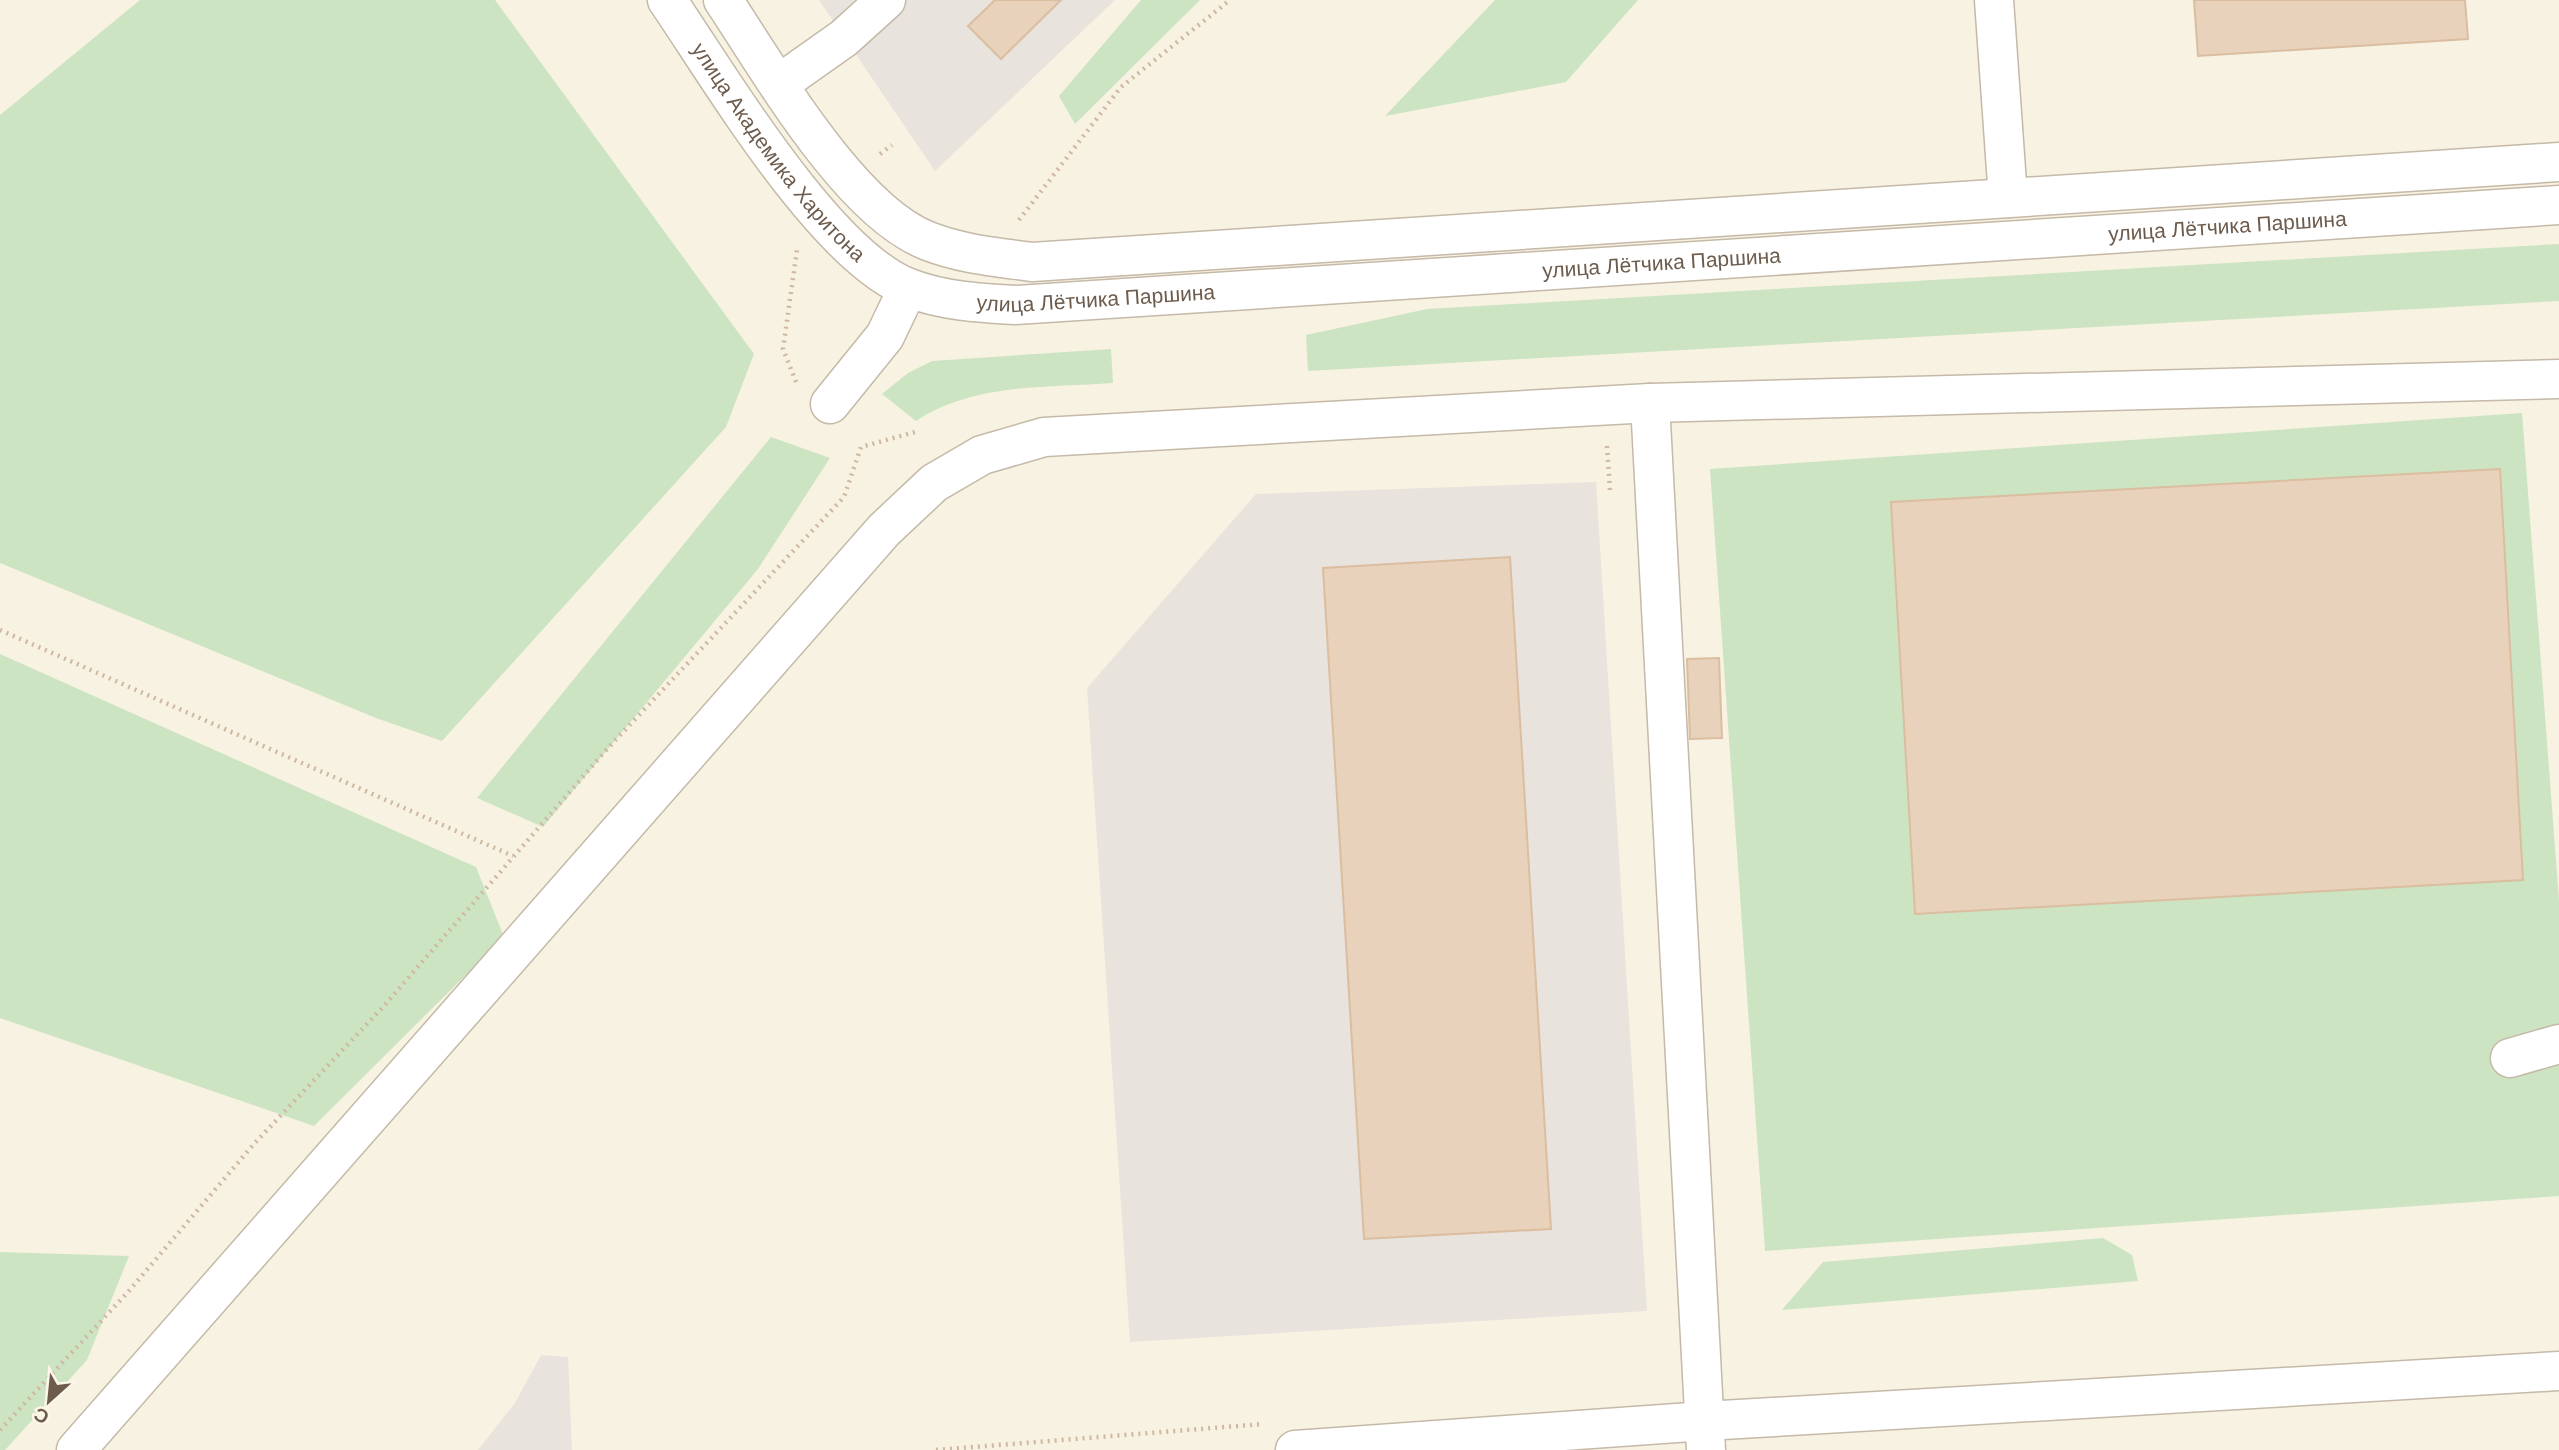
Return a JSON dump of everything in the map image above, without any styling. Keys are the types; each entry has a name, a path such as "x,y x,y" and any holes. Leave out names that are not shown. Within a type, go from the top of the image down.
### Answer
{"street":[{"name":"улица Академика Харитона","path":"667,0 812,207 859,256 908,288"},
{"name":"улица Академика Харитона","path":"723,0 847,180 884,214 925,240 972,254"},
{"path":"779,83 844,38 886,0"},
{"path":"1994,0 2008,198"},
{"name":"улица Лётчика Паршина","path":"972,254 1032,261 2559,162"},
{"name":"улица Лётчика Паршина","path":"908,288 963,302 1015,305 2559,205"},
{"path":"814,396 884,336 908,288"},
{"path":"76,1450 884,530 934,483 982,455 1044,437 1650,403 2559,379"},
{"path":"1650,403 1706,1436"},
{"path":"2510,1058 2559,1044"},
{"path":"1295,1450 1706,1436 2559,1371"}],"path":[{"path":"1018,220 1121,87 1230,0"},
{"path":"798,246 783,349 814,396"},
{"path":"861,447 915,432"},
{"path":"851,439 861,447"},
{"path":"0,1430 128,1292 244,1155 383,1007 607,749 844,497 861,447"},
{"path":"0,630 513,856"}],"shaded area":[{"path":"819,0 1115,0 935,171"},
{"path":"1596,482 1647,1311 1130,1342 1087,688 1256,494"},
{"path":"541,1355 568,1357 572,1450 478,1450 515,1403"}],"green space":[{"path":"140,0 495,0 754,354 726,427 442,741 376,718 0,563 0,115"},
{"path":"1141,0 1200,0 1075,124 1059,96"},
{"path":"1495,0 1638,0 1566,82 1385,116"},
{"path":"2559,244 2559,301 1308,371 1306,335 1427,309"},
{"path":"1111,349 1113,383 1037,387 986,394 938,409 916,421 882,394 908,373 932,361"},
{"path":"2522,413 2559,900 2559,1196 1765,1251 1710,469"},
{"path":"771,437 830,458 758,569 543,827 477,798"},
{"path":"0,654 476,867 504,937 314,1126 0,1018"},
{"path":"2103,1238 2132,1255 2138,1281 1782,1310 1823,1262"},
{"path":"0,1252 129,1256 87,1360 5,1450 0,1450"}],"building":[{"path":"995,0 1061,0 1001,59 968,26"},
{"path":"2194,0 2465,0 2468,39 2198,56"},
{"path":"2500,469 2523,880 1915,914 1891,502"},
{"path":"1510,557 1551,1229 1364,1239 1323,568"},
{"path":"1719,658 1722,738 1690,739 1687,659"}]}
